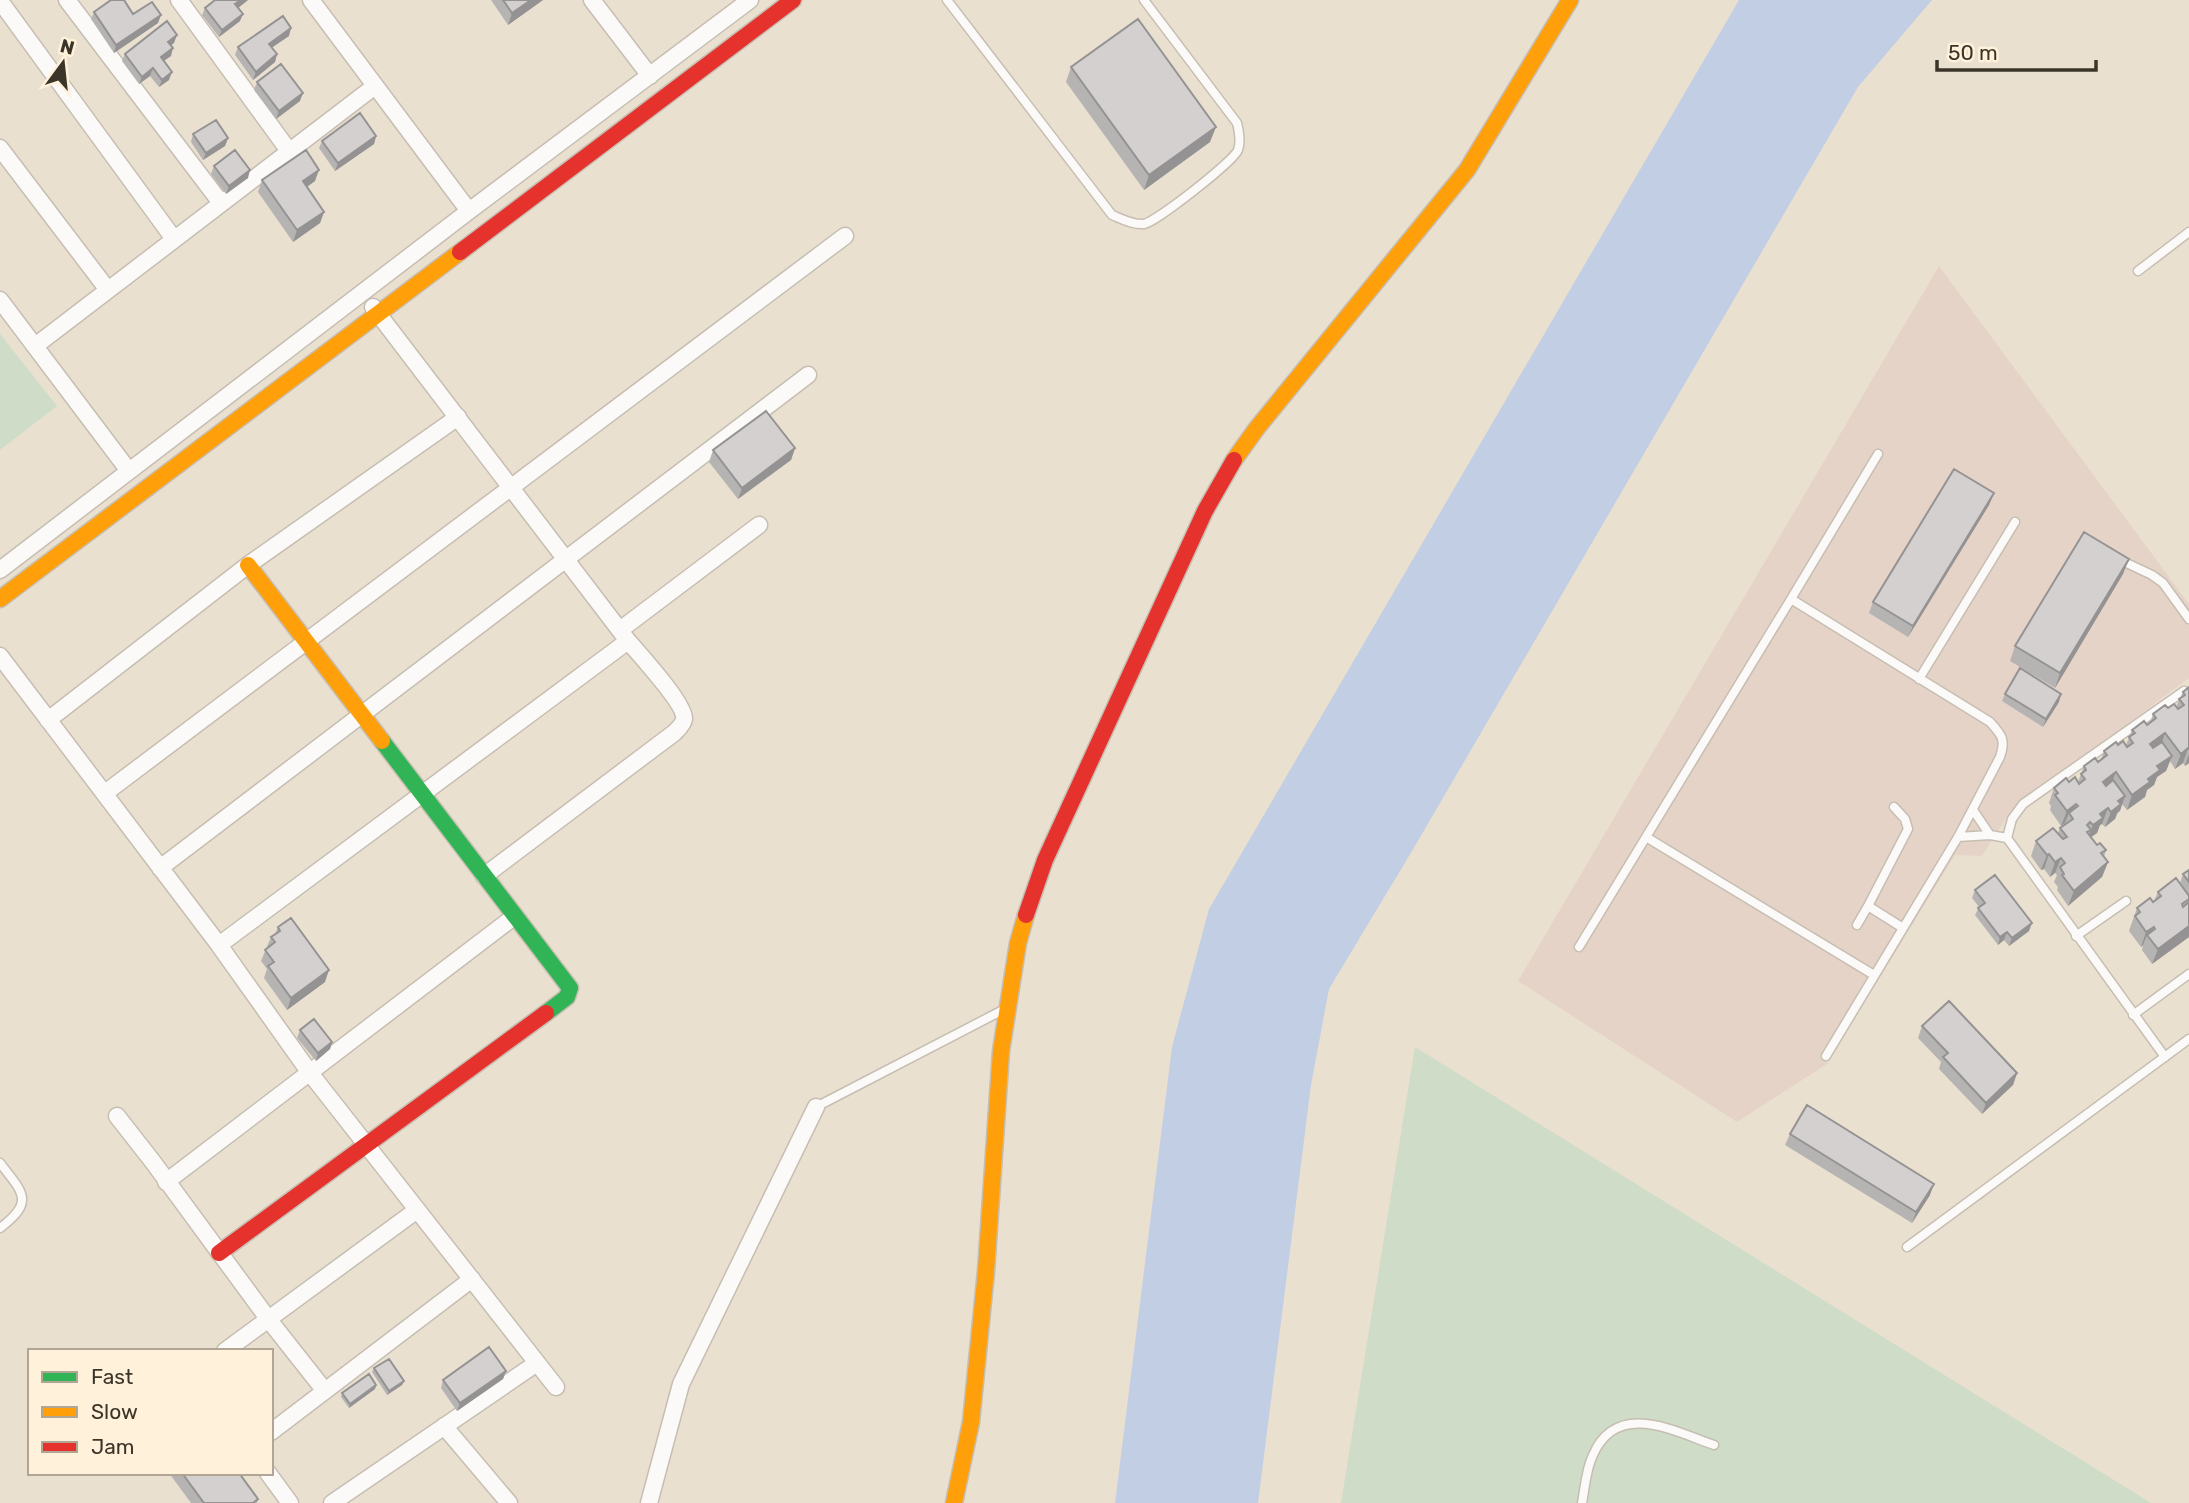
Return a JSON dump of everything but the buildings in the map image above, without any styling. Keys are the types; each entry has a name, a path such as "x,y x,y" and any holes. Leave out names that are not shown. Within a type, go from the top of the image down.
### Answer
{"street":[{"path":"67,0 221,203"},
{"path":"179,0 289,151"},
{"path":"311,0 469,211"},
{"path":"592,0 650,76"},
{"path":"0,570 750,0"},
{"path":"0,599 793,0"},
{"path":"954,1503 971,1422 986,1271 1001,1051 1018,943 1045,860 1205,511 1228,467 1467,170 1570,0"},
{"path":"0,1 174,239"},
{"path":"35,346 375,86"},
{"path":"0,148 108,290"},
{"path":"104,793 845,236"},
{"path":"363,294 682,708 685,718 674,733 484,876"},
{"path":"0,300 129,471"},
{"path":"160,868 808,375"},
{"path":"48,720 248,565 458,418"},
{"path":"219,945 422,794 759,525"},
{"path":"219,1253 567,997 570,988 248,565"},
{"path":"0,656 219,945 310,1073 556,1387"},
{"path":"166,1182 515,916"},
{"path":"649,1503 681,1384 816,1107"},
{"path":"117,1116 325,1391"},
{"path":"228,1349 417,1210"},
{"path":"273,1430 472,1279"},
{"path":"332,1503 537,1363"},
{"path":"444,1426 509,1503"},
{"path":"269,1475 290,1503"}],"lane":[{"path":"947,0 1112,215 1129,222 1144,224 1159,217 1229,162 1238,150 1240,136 1237,123 1144,0"},
{"path":"2138,271 2189,232"},
{"path":"1579,947 1878,454"},
{"path":"1919,679 2015,522"},
{"path":"2106,553 2163,583 2189,619"},
{"path":"1791,599 1990,722 2000,732 2004,745 1958,837 1826,1056"},
{"path":"2007,838 2012,819 2023,804 2184,691"},
{"path":"1857,925 1908,829 1905,819 1894,807"},
{"path":"1973,810 1990,835"},
{"path":"1958,837 1990,835 2007,838 2165,1057"},
{"path":"1646,837 1874,975"},
{"path":"2076,936 2126,901"},
{"path":"1868,906 1903,928"},
{"path":"2133,1015 2189,974"},
{"path":"816,1107 1008,1007"},
{"path":"1907,1247 2189,1039"},
{"path":"0,1163 21,1192 22,1203 16,1216 0,1228"},
{"path":"1581,1503 1588,1467 1598,1444 1609,1432 1624,1425 1639,1422 1654,1424 1714,1445"}],"shaded area":[{"path":"1939,266 2189,604 2189,678 2010,812 1982,856 1955,855 1827,1064 1737,1122 1518,981"}],"green space":[{"path":"0,334 57,406 0,450"},
{"path":"1415,1047 2151,1503 1341,1503"}],"water":[{"path":"1739,0 1932,0 1858,87 1329,989 1311,1085 1258,1503 1115,1503 1172,1047 1209,909"}],"traffic: fast":[{"path":"382,741 570,988 567,997 546,1013"}],"traffic: slow":[{"path":"1234,460 1257,428 1467,170 1570,0"},
{"path":"0,599 460,252"},
{"path":"248,565 382,741"},
{"path":"954,1503 971,1422 986,1271 1001,1051 1018,943 1026,915"}],"traffic: jam":[{"path":"460,252 793,0"},
{"path":"1026,915 1045,860 1205,511 1234,460"},
{"path":"219,1253 546,1013"}]}
